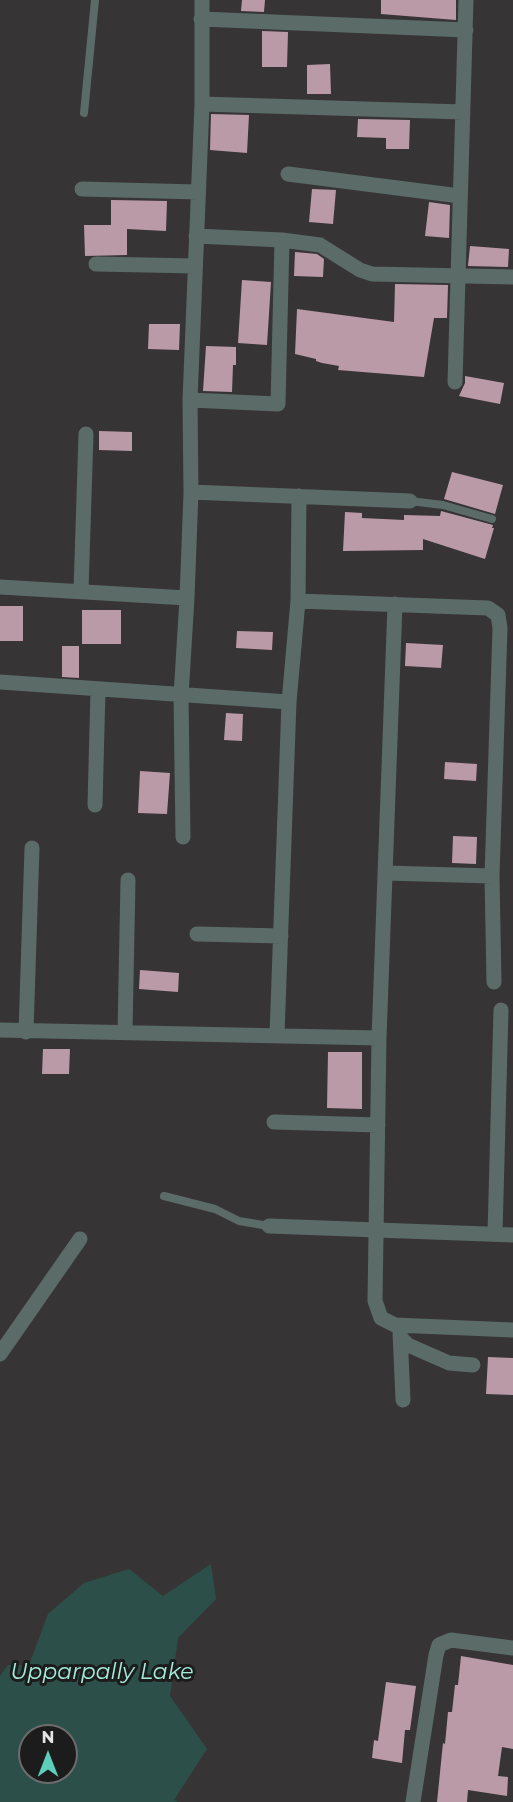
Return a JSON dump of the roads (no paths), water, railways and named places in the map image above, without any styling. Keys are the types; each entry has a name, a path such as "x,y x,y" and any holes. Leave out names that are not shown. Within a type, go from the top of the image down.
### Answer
{"street":[{"path":"183,837 181,696 191,492 190,400 202,104 202,0"},
{"path":"455,382 466,0"},
{"path":"201,20 466,30"},
{"path":"202,104 462,112"},
{"path":"288,174 460,196"},
{"path":"82,189 198,192"},
{"path":"196,236 321,244 360,270 372,274 513,277"},
{"path":"190,400 278,404 282,240"},
{"path":"96,264 195,266"},
{"path":"81,591 86,434"},
{"path":"191,492 410,501"},
{"path":"277,1035 290,702 298,601 300,496"},
{"path":"0,587 187,598"},
{"path":"298,601 488,608 498,615 500,628 492,876 494,982"},
{"path":"395,604 379,1038 375,1301 381,1318 400,1331 408,1345 449,1363 472,1365"},
{"path":"0,682 290,702"},
{"path":"95,805 98,690"},
{"path":"26,1032 32,848"},
{"path":"385,873 492,876"},
{"path":"125,1032 128,880"},
{"path":"196,934 281,936"},
{"path":"495,1234 501,1010"},
{"path":"0,1030 379,1038"},
{"path":"274,1122 378,1125"},
{"path":"269,1226 513,1235"},
{"path":"0,1354 80,1239"},
{"path":"400,1331 513,1330"},
{"path":"400,1331 403,1400"},
{"path":"413,1802 439,1645 451,1640 513,1648"}],"lane":[{"path":"84,113 95,0"},
{"path":"410,501 443,505 492,519"},
{"path":"164,1196 215,1209 239,1221 269,1226"}],"water":[{"name":"Upparpally Lake","path":"211,1564 216,1599 178,1638 170,1696 207,1749 174,1800 178,1802 0,1802 0,1676 8,1665 29,1665 48,1614 84,1583 129,1569 163,1596"}]}
